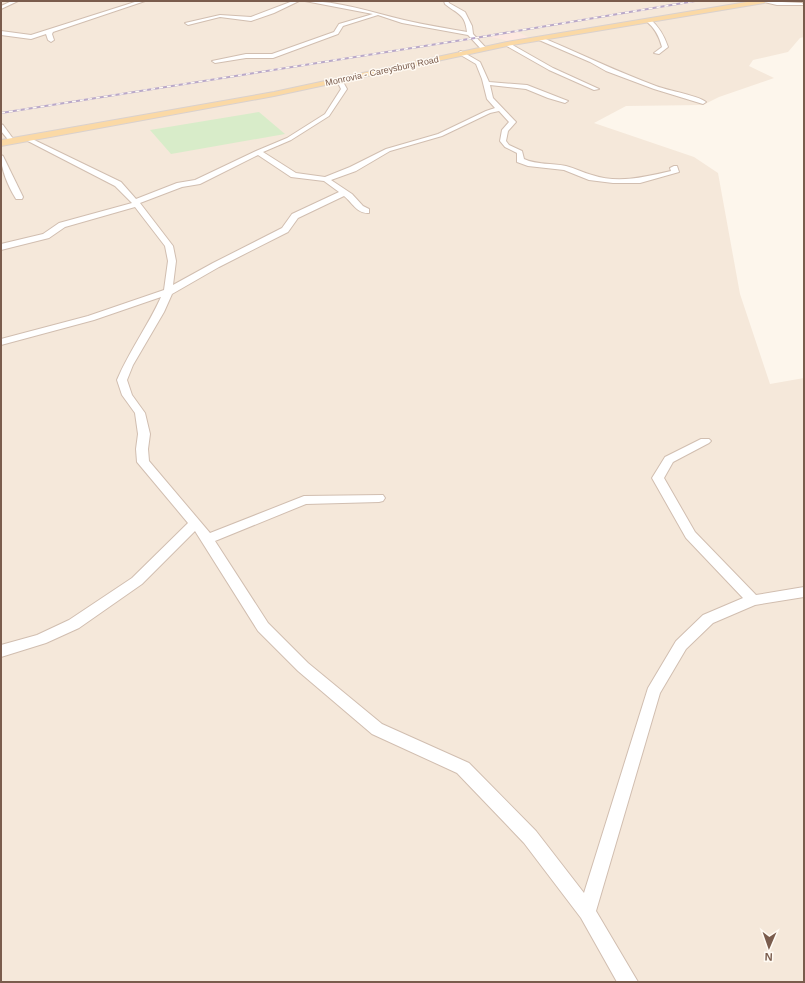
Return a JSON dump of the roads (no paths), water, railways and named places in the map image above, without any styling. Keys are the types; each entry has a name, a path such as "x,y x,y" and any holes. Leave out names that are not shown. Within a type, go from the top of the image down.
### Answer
{"main road":[{"name":"Monrovia - Careysburg Road","path":"1,143 274,94 407,67 484,48 763,1"}],"street":[{"path":"1,8 16,1"},
{"path":"1,34 31,37 143,1"},
{"path":"188,24 206,18 224,16 251,19 297,1"},
{"path":"307,1 327,3 379,14 402,21 470,34 484,48"},
{"path":"446,1 447,4 463,13 469,26 470,34"},
{"path":"763,1 777,4 802,4"},
{"path":"327,3 349,2"},
{"path":"215,61 246,56 273,56 338,32 337,29 341,25 379,14"},
{"path":"648,20 654,24 664,38 665,47 657,53"},
{"path":"51,31 49,34 51,40"},
{"path":"541,38 592,61 608,70 656,88 703,102"},
{"path":"507,44 551,69 596,89"},
{"path":"461,53 478,63 483,73 490,99 513,122 505,130 503,141 507,146 520,152 520,160 528,164 565,168 592,178 613,181 640,181 675,172 674,168"},
{"path":"1,247 46,236 62,225 136,203 180,185 197,182 258,152 289,139 326,115 344,89 340,81"},
{"path":"485,83 527,87 550,97 564,101"},
{"path":"258,152 294,175 326,179 353,169 388,150 440,135 488,112 499,109"},
{"path":"1,126 12,141"},
{"path":"26,138 105,176 118,184 136,203 169,246 172,261 168,292 159,312 128,365 122,380 128,395 140,413 144,434 142,449 143,462 208,539 263,627 303,667 377,729 463,768 530,836 587,912 628,982"},
{"path":"1,157 7,168 10,180 19,197"},
{"path":"326,179 360,208 366,211"},
{"path":"1,342 91,318 168,292 216,265 285,230 295,216 344,193"},
{"path":"705,441 669,460 658,478 690,535 754,600"},
{"path":"208,539 304,500 379,498"},
{"path":"1,651 41,639 74,624 137,580 195,523"},
{"path":"587,912 653,692 681,645 708,619 754,600 804,592"}],"railway":[{"path":"1,113 475,38 695,1"}]}
